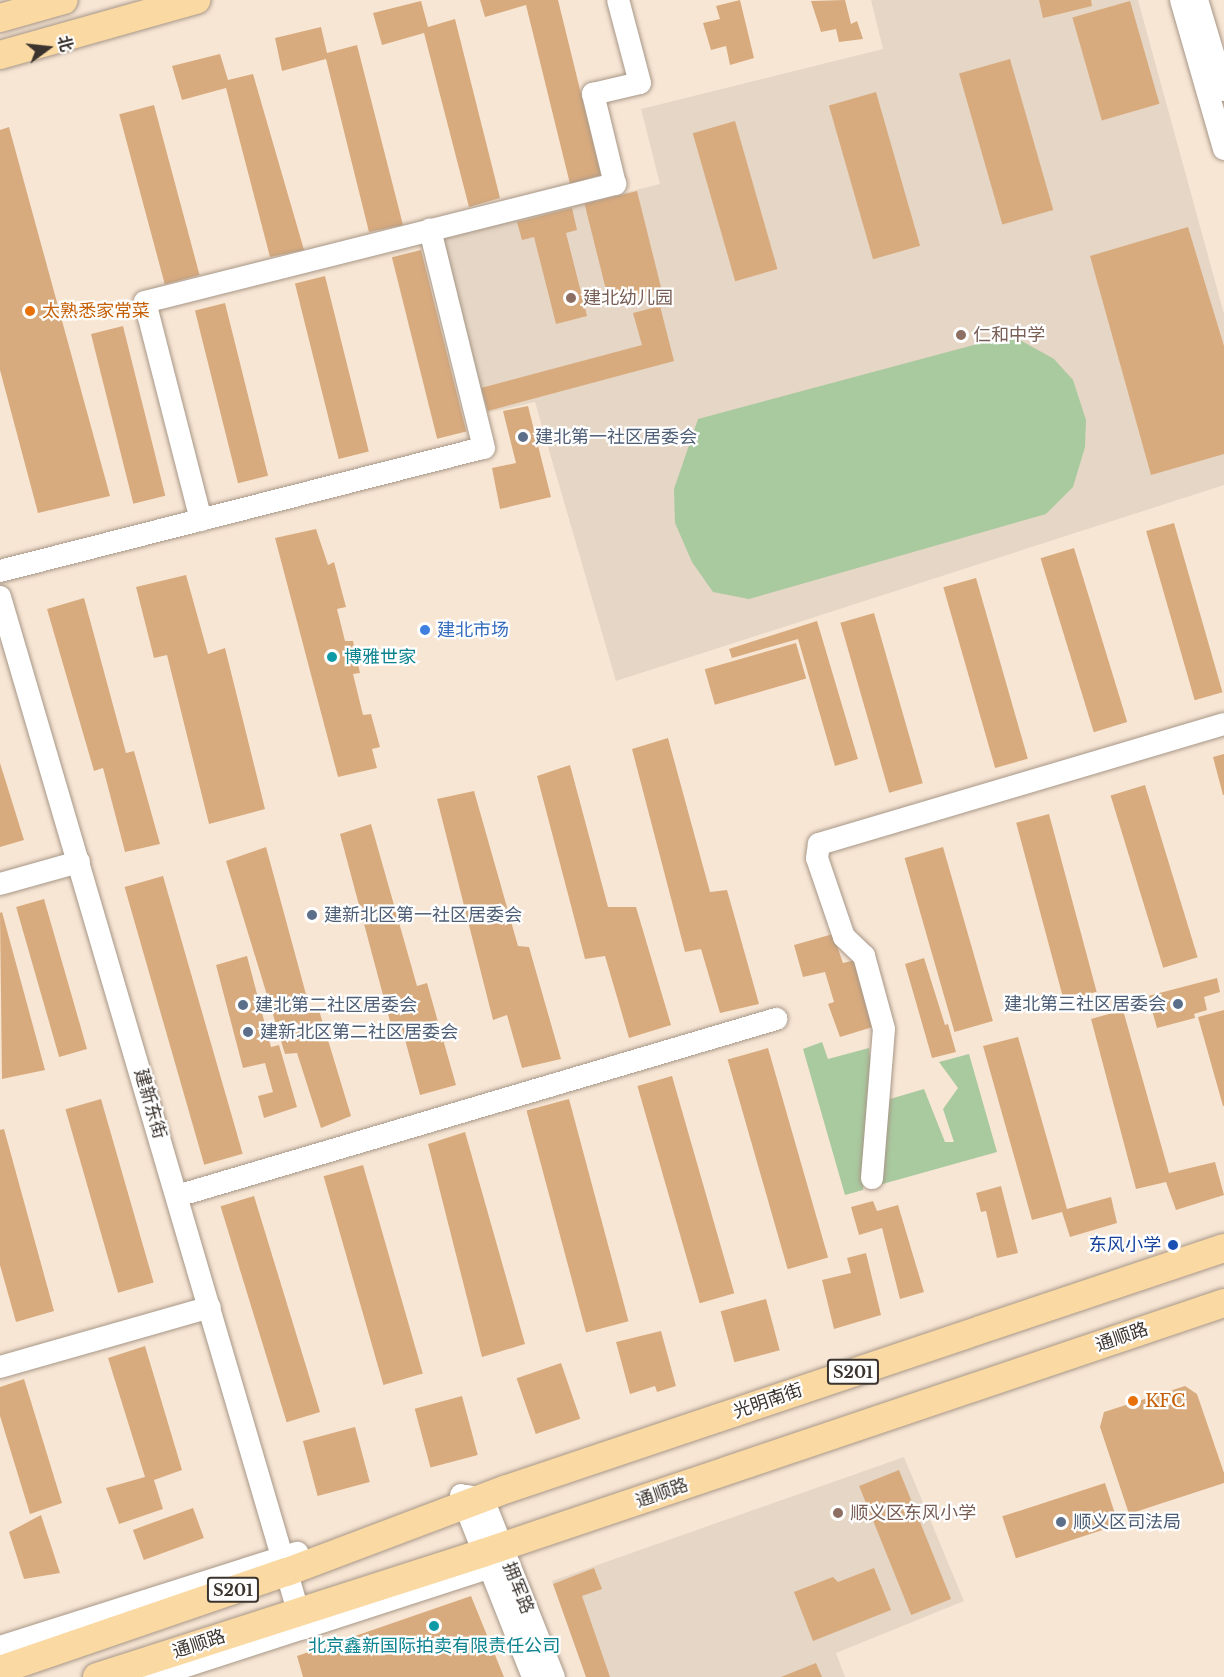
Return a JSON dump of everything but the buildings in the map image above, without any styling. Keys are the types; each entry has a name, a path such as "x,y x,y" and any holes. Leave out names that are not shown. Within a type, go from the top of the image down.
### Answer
{"main road":[{"path":"0,18 64,0"},
{"path":"0,55 196,0"},
{"name":"光明南街","path":"470,1500 1224,1248"},
{"name":"通顺路","path":"97,1677 301,1619 491,1556 1224,1303"},
{"name":"S201","path":"0,1670 285,1565 470,1500"}],"street":[{"path":"201,520 145,302 615,184 592,94 640,83 618,0"},
{"path":"1180,0 1224,149"},
{"path":"1197,0 1224,90"},
{"path":"0,572 484,448 430,230"},
{"name":"建新东街","path":"0,597 80,862 301,1619"},
{"path":"872,1178 884,1029 864,956 844,937 817,858 819,844 1224,724"},
{"path":"0,884 80,862"},
{"path":"177,1196 776,1020"},
{"path":"0,1367 210,1307"},
{"name":"拥军路","path":"470,1500 491,1556 554,1677"},
{"path":"491,1556 532,1677"},
{"path":"0,1647 285,1565"},
{"path":"152,1677 301,1619"}],"shaded area":[{"name":"仁和中学","path":"871,0 1138,0 1224,314 1224,485 616,681 535,402 483,414 438,239 660,184 641,109 883,49"},
{"name":"顺义区东风小学","path":"904,1457 964,1601 836,1653 845,1677 586,1677 552,1581"}],"green space":[{"path":"1011,335 1054,359 1073,380 1086,420 1085,447 1073,487 1046,514 749,599 713,592 692,562 675,523 674,489 698,419"},
{"path":"822,1042 828,1059 869,1048 874,1092 863,1190 845,1195 803,1049"},
{"path":"969,1054 997,1152 879,1185 890,1099 924,1089 945,1142 954,1142 943,1109 958,1088 939,1062"}],"place":[{"name":"建北幼儿园","path":"571,298"},
{"name":"太熟悉家常菜","path":"30,311"},
{"name":"仁和中学","path":"961,335"},
{"name":"建北第一社区居委会","path":"523,437"},
{"name":"建北市场","path":"425,630"},
{"name":"博雅世家","path":"332,657"},
{"name":"建新北区第一社区居委会","path":"312,915"},
{"name":"建北第三社区居委会","path":"1178,1004"},
{"name":"建北第二社区居委会","path":"243,1005"},
{"name":"建新北区第二社区居委会","path":"248,1032"},
{"name":"东风小学","path":"1173,1245"},
{"name":"KFC","path":"1133,1401"},
{"name":"顺义区东风小学","path":"838,1513"},
{"name":"顺义区司法局","path":"1061,1522"},
{"name":"北京鑫新国际拍卖有限责任公司","path":"434,1626"}]}
